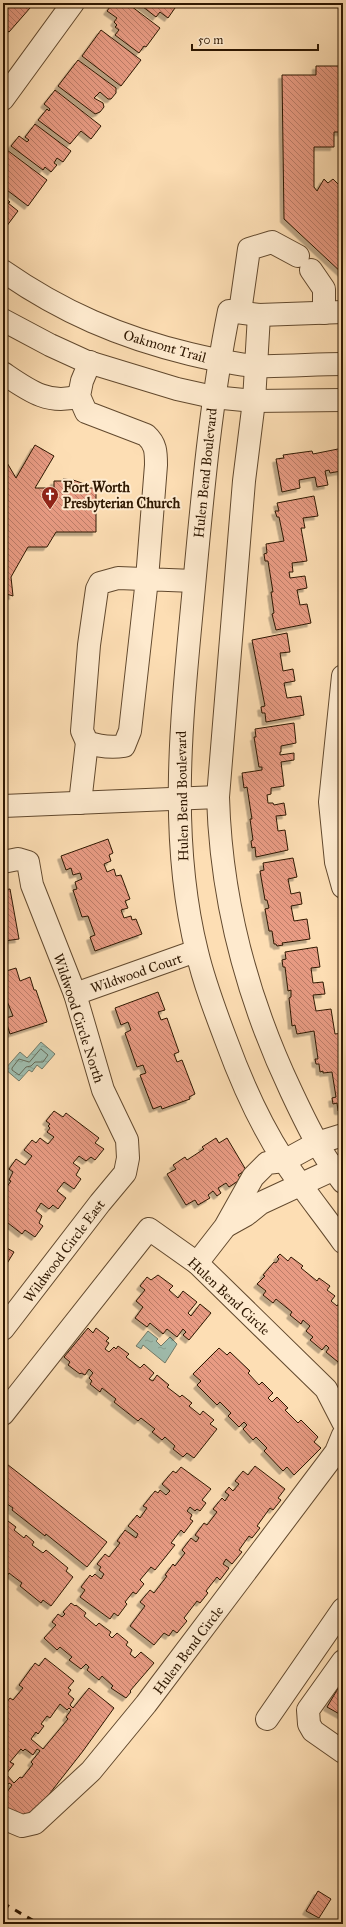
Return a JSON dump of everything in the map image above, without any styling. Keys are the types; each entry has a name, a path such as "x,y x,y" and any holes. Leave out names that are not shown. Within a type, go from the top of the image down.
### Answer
{"street":[{"path":"3,99 73,3"},
{"path":"225,1227 246,1215 261,1203 300,1184 340,1173 317,1143 280,1067 254,1001 240,956 222,869 218,797 244,481 254,401 256,366 242,313 249,248 272,242 305,263 324,289 334,313 242,313"},
{"name":"Oakmont Trail","path":"3,271 32,292 72,314 110,330 158,346 219,361 256,366 343,364"},
{"name":"Hulen Bend Boulevard","path":"242,313 219,361 194,581 181,723 179,798 183,869 196,951 206,986 235,1064 251,1101 284,1161 343,1242"},
{"path":"3,320 50,345 90,362 177,389 214,397 254,401 343,400"},
{"path":"87,742 98,746 113,748 124,746 128,739 147,579 156,450 153,441 146,435 86,412 79,396 82,381 90,362"},
{"path":"3,373 35,393 50,399 68,400 79,396"},
{"path":"80,803 87,742 82,731 89,644 97,589 100,583 109,579 118,578 194,581"},
{"path":"343,676 330,802 336,862 343,887"},
{"path":"3,806 218,797"},
{"name":"Wildwood Circle North","path":"3,862 18,859 28,862 32,885 75,994 103,1090 127,1140 128,1158 125,1173"},
{"name":"Wildwood Court","path":"75,994 196,951"},
{"path":"197,1263 225,1227 254,1177 268,1163 284,1161 317,1143 343,1135"},
{"name":"Wildwood Circle East","path":"3,1329 100,1203 125,1173"},
{"name":"Hulen Bend Circle","path":"3,1414 149,1229 197,1263 326,1389 343,1422"},
{"name":"Hulen Bend Circle","path":"3,1818 22,1826 35,1823 91,1770 146,1704 251,1567 336,1452 343,1435"},
{"path":"267,1719 343,1609"},
{"path":"343,1661 308,1710 309,1724 313,1731 343,1752"}],"water":[{"path":"41,1042 55,1054 42,1069 37,1065 32,1072 29,1070 19,1081 5,1069 20,1052 27,1058"},
{"path":"148,1331 158,1339 156,1341 161,1346 170,1337 177,1344 165,1363 143,1345 141,1349 136,1346"}],"building":[{"path":"3,3 24,3 30,8 9,32 3,27"},
{"path":"113,3 127,3 160,28 146,47 144,46 139,53 115,35 119,30 115,27 117,25 114,22 117,18 107,11"},
{"path":"138,3 169,3 175,8 168,18 160,12 156,17"},
{"path":"101,30 141,60 121,86 82,56"},
{"path":"3,35 7,38 3,44"},
{"path":"78,60 116,88 116,93 111,99 108,99 100,92 94,98 103,103 104,107 100,112 95,114 58,86"},
{"path":"316,66 343,66 343,132 334,132 334,147 314,147 314,187 317,191 324,179 328,183 333,179 343,189 343,274 284,219 282,75 316,75"},
{"path":"55,90 101,126 91,139 81,131 70,144 38,120 47,109 49,111 50,109 44,104"},
{"path":"35,124 71,151 63,162 57,158 54,163 57,165 51,172 45,167 43,170 11,146 19,136 27,142 29,140 25,137"},
{"path":"7,150 47,180 28,206 3,187 3,170 5,167 3,166 3,156"},
{"path":"3,196 10,202 8,203 18,211 3,231"},
{"name":"Fort Worth Presbyterian Church","path":"35,445 54,456 35,488 54,488 54,481 63,481 63,479 82,483 88,488 96,488 96,532 56,532 47,547 28,547 11,577 13,596 3,593 3,456 16,478"},
{"path":"343,448 343,482 341,471 330,473 329,470 325,471 328,485 317,487 315,477 299,480 300,488 282,492 276,459 284,458 283,455 312,451 313,454"},
{"path":"314,496 318,516 303,518 305,528 301,528 307,561 292,563 293,572 289,572 290,578 305,576 307,588 297,590 300,605 307,604 311,623 276,630 272,614 274,613 271,592 273,592 268,561 265,561 264,554 267,553 266,544 284,541 279,517 277,517 275,511 279,511 277,503"},
{"path":"287,633 290,652 280,653 283,671 293,669 295,681 284,683 287,698 301,696 304,715 266,722 265,713 262,713 261,707 265,706 252,640"},
{"path":"294,723 296,743 281,746 280,755 294,753 294,760 281,762 284,786 271,788 271,794 267,795 268,803 273,803 274,805 284,803 286,815 276,816 278,831 285,830 288,850 256,857 255,847 252,848 251,841 253,840 250,819 252,819 247,787 244,788 242,773 262,770 262,767 259,767 254,737 256,737 255,729"},
{"path":"108,839 113,853 109,855 111,861 104,864 107,872 114,869 116,876 121,875 130,899 125,901 128,908 121,910 124,918 131,916 132,920 136,919 142,934 95,951 90,937 95,935 88,916 82,917 73,890 77,889 75,882 82,879 80,873 73,875 71,868 66,870 61,856"},
{"path":"293,858 297,877 288,879 291,894 300,892 302,904 291,906 294,921 307,919 310,939 282,943 283,945 277,946 274,944 272,931 269,931 265,909 269,908 267,900 265,900 260,871 264,870 263,863"},
{"path":"10,889 19,939 4,941 3,890"},
{"path":"317,947 320,967 311,968 313,983 323,982 325,994 313,995 316,1011 331,1009 335,1034 343,1033 343,1042 339,1042 340,1050 343,1050 343,1111 338,1111 337,1103 333,1104 332,1098 336,1097 332,1072 320,1072 319,1064 316,1064 315,1059 318,1059 314,1031 297,1034 295,1025 292,1026 289,998 291,997 291,990 288,991 285,967 283,967 282,960 286,959 285,952"},
{"path":"16,968 20,981 30,977 47,1022 10,1034 5,1018 13,1016 7,1001 3,1002 3,972"},
{"path":"158,992 165,1010 158,1012 161,1020 167,1018 179,1052 174,1054 177,1062 182,1060 195,1094 189,1097 190,1099 162,1109 161,1106 153,1109 140,1075 146,1073 143,1065 137,1067 125,1033 131,1030 128,1022 121,1025 115,1008"},
{"path":"54,1111 63,1117 66,1113 99,1138 95,1143 104,1149 95,1160 91,1157 86,1161 79,1156 73,1163 80,1168 76,1175 81,1179 74,1189 64,1182 57,1191 66,1198 58,1209 53,1205 49,1209 41,1203 36,1211 42,1216 39,1223 43,1226 35,1237 25,1230 22,1234 3,1219 3,1187 6,1188 11,1181 9,1180 13,1172 9,1169 16,1159 25,1165 32,1156 24,1150 32,1140 36,1143 40,1138 48,1144 54,1137 47,1132 50,1128 48,1126 50,1124 46,1121"},
{"path":"216,1138 219,1143 227,1138 246,1170 238,1175 241,1179 229,1187 226,1183 218,1188 221,1193 217,1196 213,1191 208,1195 210,1198 198,1205 195,1200 186,1205 167,1174 176,1169 173,1165 185,1157 187,1160 204,1149 202,1147"},
{"path":"3,1246 14,1252 3,1270"},
{"path":"280,1254 288,1261 291,1257 303,1266 301,1268 317,1281 319,1278 330,1286 327,1290 335,1296 331,1301 337,1306 340,1302 343,1304 343,1360 341,1359 338,1362 326,1352 329,1348 326,1345 322,1350 310,1340 313,1337 306,1331 310,1326 303,1320 301,1324 290,1315 292,1312 276,1299 273,1303 263,1295 266,1291 257,1284 265,1276 263,1275 274,1262 276,1263 279,1259 277,1257"},
{"path":"158,1275 173,1286 169,1290 178,1298 183,1291 197,1302 188,1313 191,1316 200,1304 211,1313 189,1340 183,1335 186,1332 183,1329 177,1337 167,1329 163,1334 150,1323 147,1327 135,1318 143,1307 136,1301 145,1290 140,1286 147,1277 151,1280"},
{"path":"88,1328 93,1333 96,1328 109,1338 106,1341 109,1343 105,1349 109,1352 114,1347 116,1349 118,1346 129,1354 126,1357 140,1368 144,1364 154,1373 149,1379 153,1381 157,1375 169,1385 167,1387 180,1397 182,1395 192,1403 189,1406 200,1415 203,1411 214,1420 210,1424 217,1429 194,1458 187,1453 183,1457 173,1449 175,1446 165,1437 162,1440 152,1432 155,1429 141,1418 138,1421 114,1402 116,1399 102,1388 100,1392 90,1384 92,1381 89,1378 93,1373 89,1369 85,1375 80,1374 68,1365 70,1362 64,1357"},
{"path":"219,1348 227,1355 230,1352 250,1371 248,1373 259,1385 262,1382 273,1393 268,1398 272,1402 277,1397 288,1408 285,1410 298,1423 301,1420 318,1437 314,1442 321,1448 294,1475 287,1467 283,1471 264,1451 267,1448 256,1437 253,1440 243,1429 247,1425 244,1422 239,1427 228,1416 231,1413 220,1402 217,1405 197,1385 201,1381 193,1374"},
{"path":"3,1461 107,1542 87,1567 46,1534 45,1536 3,1501"},
{"path":"255,1466 285,1489 278,1498 281,1500 273,1510 270,1508 257,1526 260,1528 252,1538 249,1536 239,1550 242,1552 232,1564 226,1559 223,1564 229,1568 220,1580 217,1577 206,1591 208,1593 200,1603 197,1601 184,1618 187,1621 177,1633 173,1630 169,1636 164,1633 154,1645 130,1626 145,1606 140,1602 150,1590 154,1593 167,1576 165,1575 173,1564 175,1566 185,1553 182,1550 191,1538 196,1542 199,1538 195,1535 204,1523 207,1525 217,1512 213,1509 222,1498 225,1501 229,1495 225,1492 229,1487 233,1491 239,1484 235,1481 243,1471 248,1475"},
{"path":"181,1467 211,1489 202,1500 206,1503 200,1511 197,1509 195,1511 190,1507 187,1511 192,1515 190,1519 193,1521 184,1533 181,1530 171,1543 175,1545 155,1570 151,1567 140,1580 144,1584 136,1594 133,1592 125,1602 127,1604 118,1616 114,1613 110,1619 80,1597 85,1590 81,1587 90,1575 92,1577 95,1574 101,1579 104,1574 99,1570 101,1567 97,1564 105,1554 109,1557 120,1543 117,1541 125,1530 136,1538 138,1534 128,1526 137,1515 140,1518 147,1508 143,1506 155,1491 158,1493 160,1490 166,1495 170,1491 162,1484 173,1471 176,1473"},
{"path":"8,1521 16,1527 14,1530 24,1538 26,1535 34,1542 32,1545 43,1553 46,1550 68,1568 66,1571 73,1577 51,1606 43,1600 41,1603 20,1586 22,1583 9,1573 7,1576 3,1572 3,1523 5,1524"},
{"path":"71,1603 86,1613 84,1616 96,1626 99,1623 111,1632 109,1635 112,1638 117,1633 128,1642 126,1645 132,1650 130,1654 135,1658 141,1652 154,1663 130,1691 131,1692 126,1698 111,1688 113,1686 102,1676 99,1680 87,1670 89,1667 86,1664 81,1669 69,1660 72,1657 60,1647 57,1650 44,1638 56,1625 52,1622 58,1614 62,1617 65,1614 63,1612"},
{"path":"45,1658 74,1681 68,1688 71,1690 68,1694 74,1699 70,1705 73,1708 89,1688 114,1708 83,1751 32,1816 23,1824 3,1808 3,1800 12,1785 9,1783 4,1789 3,1788 3,1707 10,1698 13,1700 23,1688 19,1685 35,1663 39,1666","holes":["60,1704 67,1710 69,1708 71,1710 66,1717 68,1719 43,1749 31,1739 36,1732 38,1734 44,1726 41,1724 47,1716 50,1718","21,1749 23,1751 25,1749 33,1755 37,1749 40,1751 31,1762 33,1764 22,1778 20,1777 14,1783 6,1774 14,1764 10,1762"]},
{"path":"343,1680 343,1716 327,1707"},
{"path":"318,1891 331,1899 319,1918 306,1911"}],"railway":[{"path":"3,1903 39,1924"}],"place":[{"name":"Fort Worth Presbyterian Church","path":"50,510"}]}
